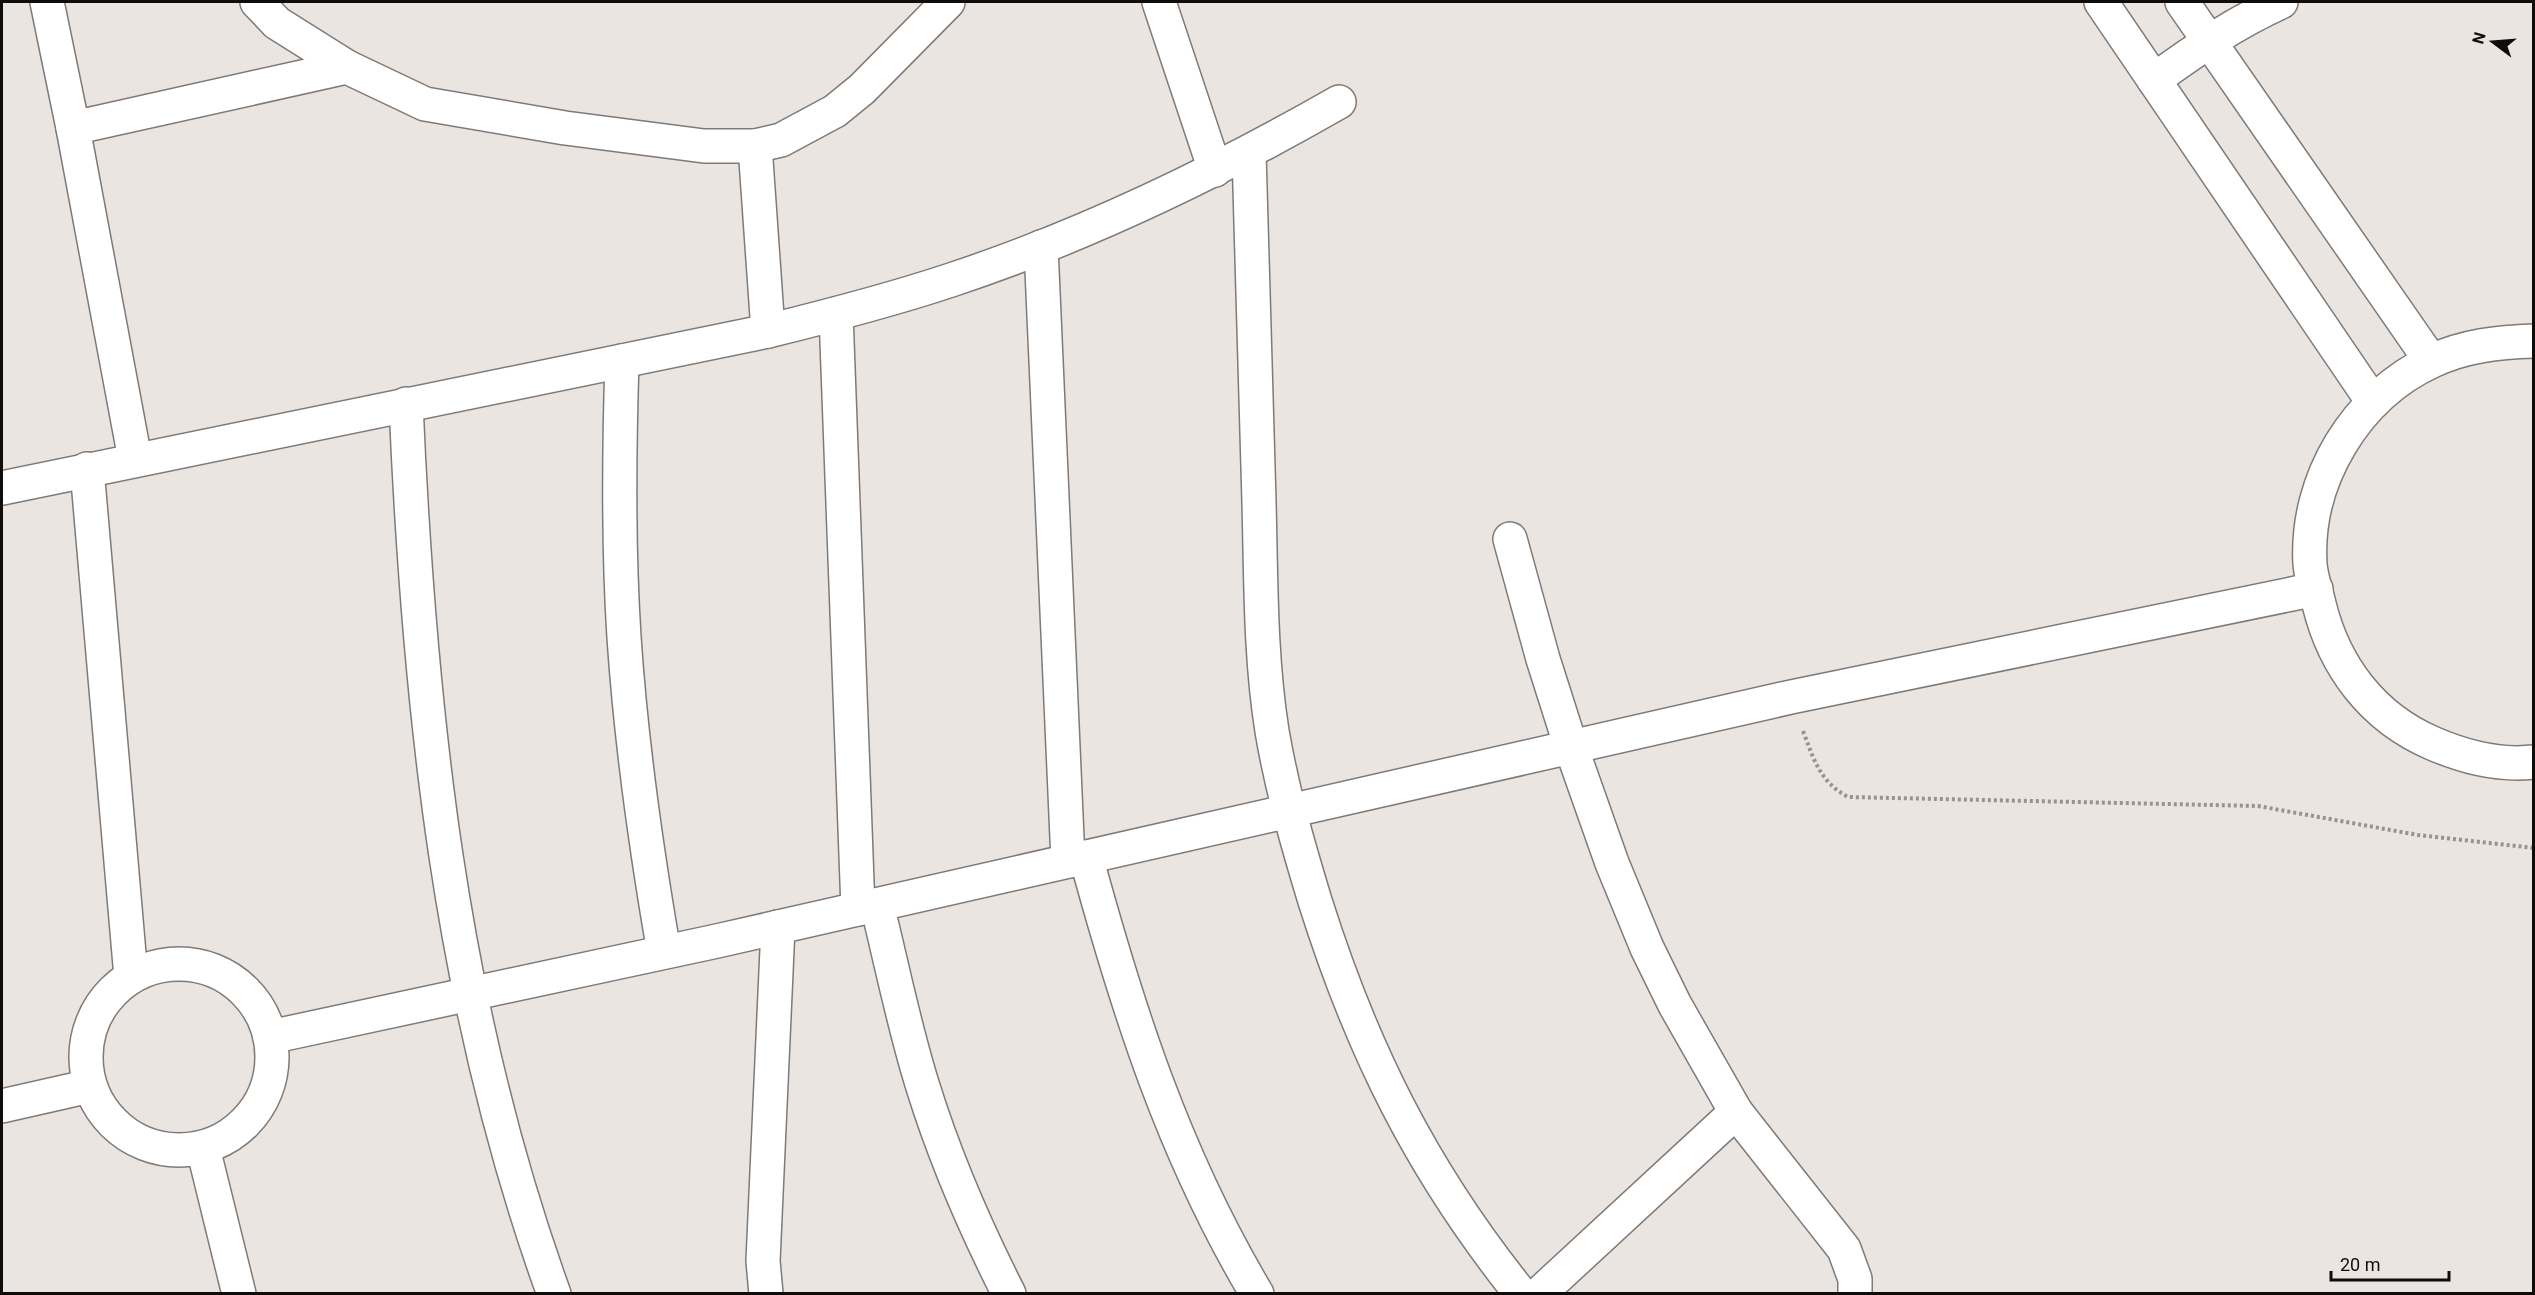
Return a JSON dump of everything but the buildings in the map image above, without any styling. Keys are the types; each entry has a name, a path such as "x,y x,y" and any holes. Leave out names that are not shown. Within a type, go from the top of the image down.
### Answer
{"street":[{"path":"46,2 73,128 135,459"},
{"path":"257,2 277,23 347,67 425,104 565,128 704,146 755,146 781,140 835,111 862,89 948,2"},
{"path":"1159,2 1215,170"},
{"path":"2101,2 2373,402"},
{"path":"2181,2 2431,361"},
{"path":"2154,80 2208,40 2281,2"},
{"path":"73,128 347,67"},
{"path":"2,488 768,331 836,314 952,280 1041,248 1130,211 1215,170 1339,102"},
{"path":"755,146 768,331"},
{"path":"1249,152 1263,621 1272,728 1288,813 1331,951 1378,1069 1443,1188 1484,1247 1521,1293"},
{"path":"1041,248 1077,859 1142,1049 1171,1124 1204,1198 1257,1293"},
{"path":"836,314 867,907 923,1086 958,1184 1009,1293"},
{"path":"2534,341 2482,345 2431,361 2400,379 2373,402 2349,429 2331,460 2318,494 2311,529 2310,564 2326,634 2343,666 2364,694 2390,718 2421,738 2453,753 2488,761 2534,762"},
{"path":"622,361 620,476 624,638 645,837 663,952"},
{"path":"406,404 412,550 425,696 444,846 469,994 512,1169 554,1293"},
{"path":"87,469 131,977"},
{"path":"1510,539 1543,659 1571,747 1612,863 1647,948 1675,1005 1736,1112 1790,1184 1844,1249 1855,1279 1855,1293"},
{"path":"270,1037 1288,813 1791,697 2316,589"},
{"path":"766,1293 763,1262 778,927"},
{"path":"192,964 221,973 247,992 264,1017 270,1037 272,1074 263,1100 248,1121 228,1138 203,1148 174,1152 147,1145 122,1132 102,1112 90,1086 86,1055 92,1024 108,997 131,977 160,965 192,964"},
{"path":"2,1106 90,1086"},
{"path":"1539,1293 1736,1112"},
{"path":"203,1148 239,1293"}],"path":[{"path":"1791,697 1817,769 1833,789 1848,797 2258,806 2418,835 2534,848"}]}
